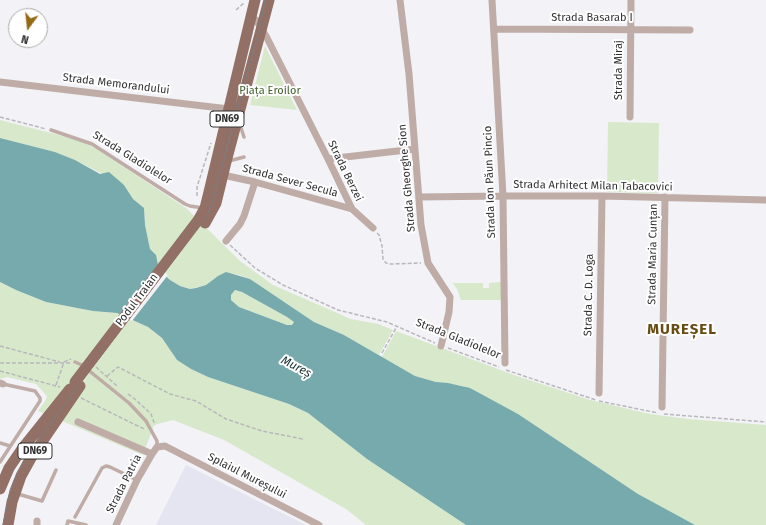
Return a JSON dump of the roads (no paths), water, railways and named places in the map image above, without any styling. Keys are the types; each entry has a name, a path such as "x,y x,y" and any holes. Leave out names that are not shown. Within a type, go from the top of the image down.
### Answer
{"main road":[{"name":"DN69","path":"202,221 255,0"},
{"name":"DN69","path":"202,221 216,203 269,0"},
{"name":"Podul Traian","path":"75,388 202,221"},
{"name":"DN69","path":"1,484 9,468 22,449 75,388"},
{"name":"DN69","path":"8,525 15,493 21,476 75,388"}],"street":[{"name":"Strada Gheorghe Sion","path":"400,0 409,74 421,225 428,263 450,297 448,318 441,346"},
{"name":"Strada Ion Păun Pincio","path":"492,0 503,196 505,363"},
{"name":"Strada Miraj","path":"630,117 631,0"},
{"name":"Strada Berzei","path":"251,17 256,20 262,29 352,209 372,228"},
{"name":"Strada Basarab I","path":"494,29 690,30"},
{"name":"Strada Memorandului","path":"0,82 229,109"},
{"path":"328,159 415,149"},
{"name":"Strada Sever Secula","path":"223,175 255,182 352,209"},
{"path":"226,241 240,224 244,216 255,182"},
{"name":"Strada Arhitect Milan Tabacovici","path":"419,197 602,196 766,200"},
{"name":"Strada C. D. Loga","path":"599,393 602,196"},
{"name":"Strada Maria Cunțan","path":"662,407 665,198"},
{"name":"Strada Patria","path":"78,422 152,454"},
{"name":"Strada Patria","path":"116,525 137,480 152,454 161,446"},
{"name":"Splaiul Mureșului","path":"161,446 319,525"}],"lane":[{"path":"237,118 244,137"},
{"name":"Strada Gladiolelor","path":"51,130 92,144 185,204 205,208"},
{"path":"226,162 244,157"},
{"path":"75,359 129,404 146,421 161,446"},
{"path":"0,462 38,405 40,398 35,391 2,384"},
{"path":"0,443 10,446"},
{"path":"75,517 102,468 106,466 110,467 137,480"},
{"path":"15,493 42,501 56,470"},
{"path":"67,525 68,521 86,525"}],"water":[{"name":"Mureș","path":"0,138 55,152 75,160 100,174 109,172 124,185 133,199 144,208 145,225 150,249 156,255 159,270 170,280 180,286 190,289 206,285 226,272 250,279 314,322 344,335 415,376 436,382 470,388 518,414 638,494 695,525 466,525 367,459 308,413 289,404 208,377 191,369 177,360 162,338 148,327 117,313 93,311 46,302 0,282","holes":["235,290 242,292 287,317 294,322 292,325 287,325 239,307 231,300 231,295"]}],"tram line":[{"path":"3,525 10,490 25,458 207,216 260,27 265,0"}],"district":[{"name":"MUREȘEL","path":"682,330"}],"park label":[{"name":"Piața Eroilor","path":"270,91"}]}
